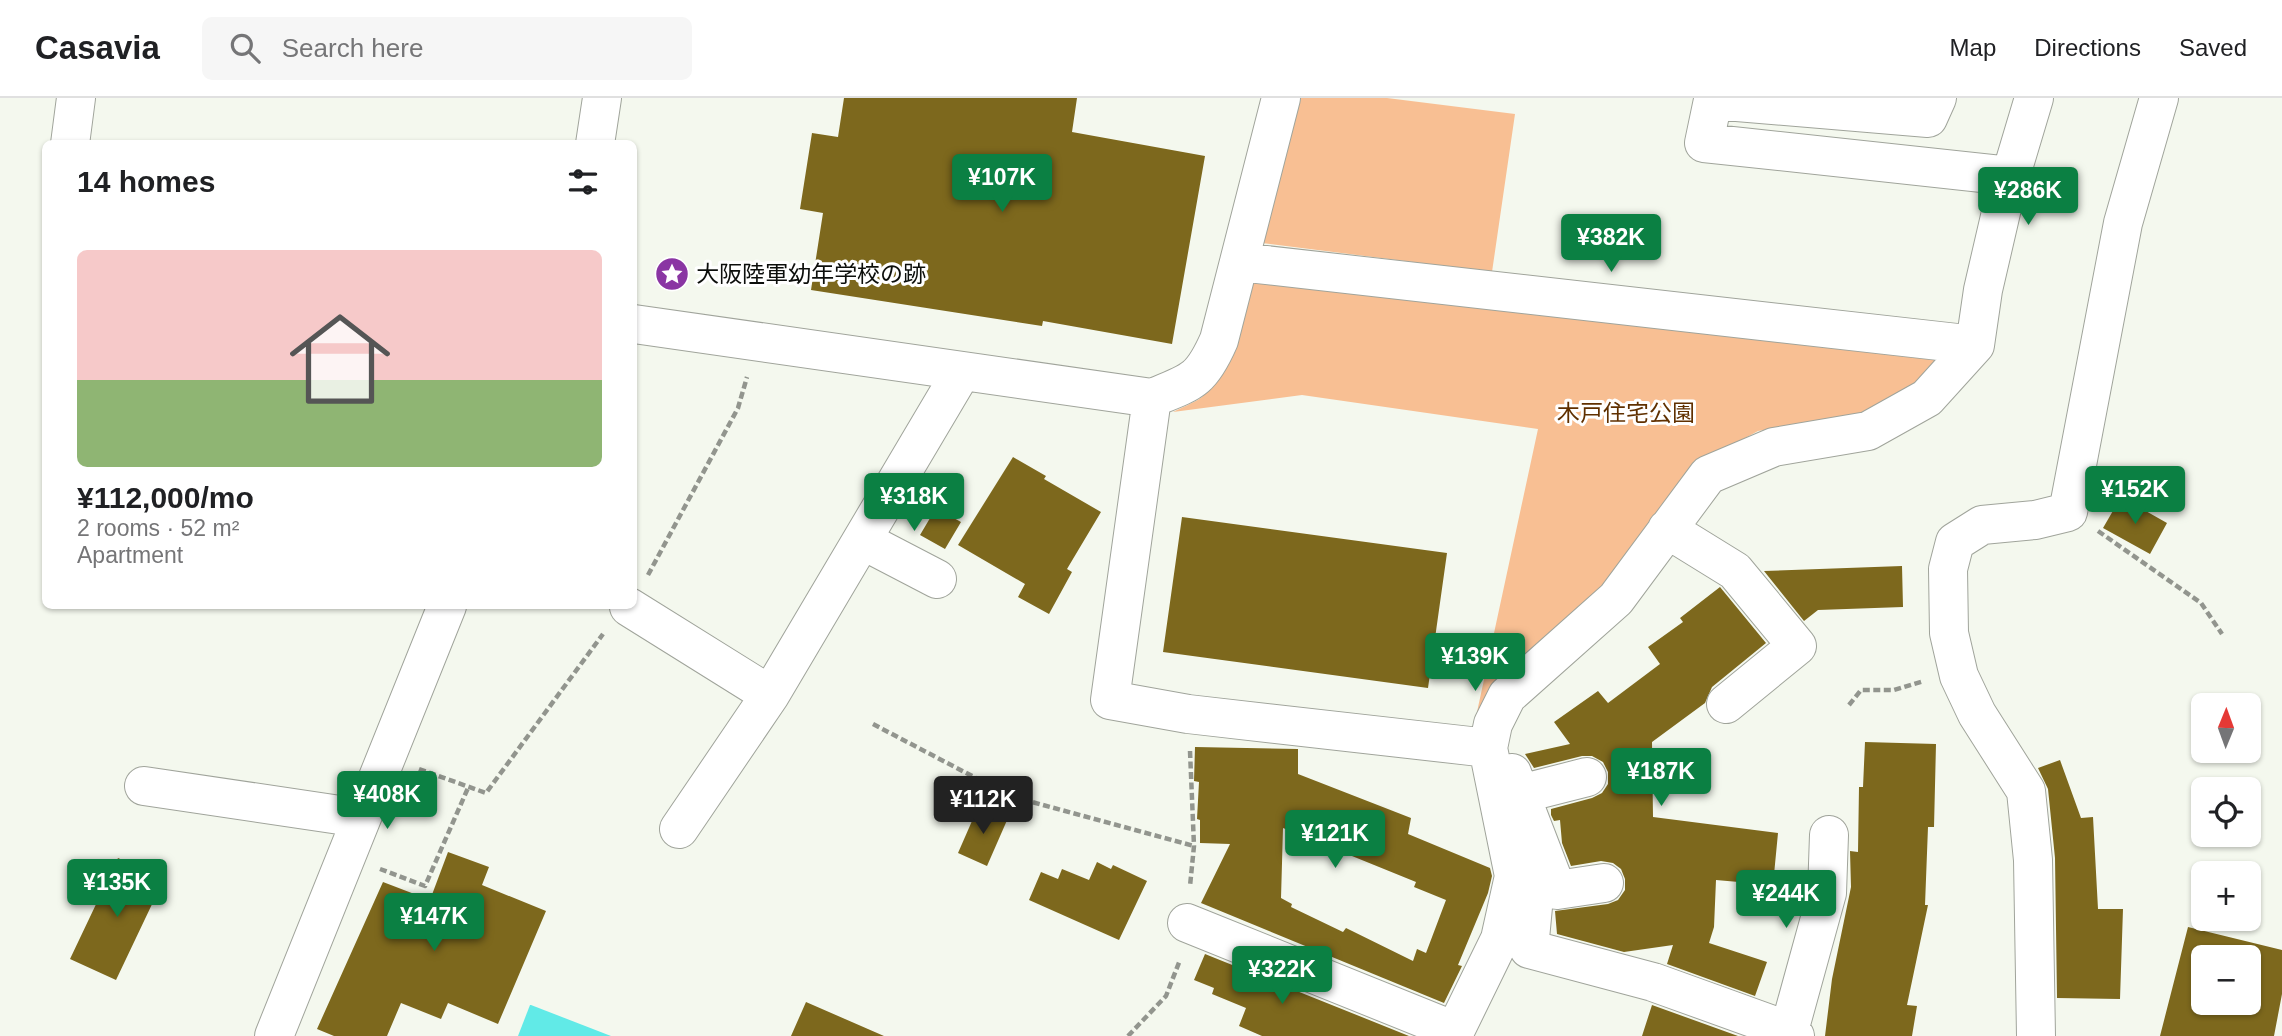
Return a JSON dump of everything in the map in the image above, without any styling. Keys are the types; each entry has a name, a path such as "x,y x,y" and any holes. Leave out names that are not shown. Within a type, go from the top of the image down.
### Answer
{"street":[{"path":"71,140 76,98"},
{"path":"596,140 601,98"},
{"path":"637,324 1152,398 1191,383 1207,366 1219,341 1281,98"},
{"path":"1937,98 1928,118 1713,100 1704,143 2010,176"},
{"path":"1187,923 1455,1031 1500,939 1514,876 1490,736 1507,696 1616,598 1708,475 1774,447 1868,431 1927,398 1975,345 1983,290 2010,176 2034,98"},
{"path":"2036,1036 2033,860 2026,791 1977,714 1959,676 1950,633 1948,569 1955,542 1982,525 2035,520 2068,512 2123,223 2158,98"},
{"path":"1240,262 1975,345"},
{"path":"679,828 770,695 864,541 962,371"},
{"path":"1152,398 1110,700 1188,714 1490,736"},
{"path":"1667,529 1735,571 1797,646 1726,704"},
{"path":"864,541 937,579"},
{"path":"638,592 770,695"},
{"path":"274,1036 446,609"},
{"path":"1490,736 1520,794 1557,890 1604,883"},
{"path":"1520,794 1587,777"},
{"path":"144,786 360,818"},
{"path":"1543,854 1536,876 1530,949 1653,982 1792,1034 1827,893 1829,835"}],"path":[{"path":"638,592 738,408 748,374"},
{"path":"2068,512 2201,603 2222,635"},
{"path":"415,768 486,793 594,643 623,609"},
{"path":"1849,705 1861,690 1894,690 1931,678 1959,676"},
{"path":"1128,1036 1166,996 1175,976 1187,923 1194,846 1188,714"},
{"path":"873,724 1010,796 1194,846"},
{"path":"372,866 425,886 468,788"}],"green space":[{"path":"1301,98 1387,98 1515,114 1492,272 1262,243"},
{"name":"木戸住宅公園","path":"1252,282 1937,358 1916,383 1861,413 1758,431 1696,465 1602,589 1490,692 1477,712 1538,429 1302,395 1173,412 1202,397 1214,385 1231,359"}],"water":[{"path":"531,1005 611,1036 518,1036"}],"building":[{"path":"844,98 1077,98 1072,132 1205,156 1172,344 1043,321 1042,326 811,290 823,213 800,209 812,133 838,137"},
{"path":"1013,457 1046,476 1044,479 1101,512 1067,569 1072,572 1049,614 1018,597 1025,584 958,545"},
{"path":"2121,497 2167,523 2150,554 2103,528"},
{"path":"936,508 961,522 945,549 920,535"},
{"path":"1182,517 1447,553 1428,688 1163,652"},
{"path":"1902,566 1903,607 1818,610 1804,621 1764,571"},
{"path":"1720,587 1766,643 1712,687 1705,703 1652,742 1653,817 1778,833 1773,885 1716,880 1714,927 1709,943 1767,962 1755,996 1667,964 1673,945 1624,952 1557,934 1555,911 1608,904 1618,900 1625,890 1621,869 1613,863 1601,861 1571,866 1562,843 1560,820 1554,821 1551,815 1551,809 1602,793 1608,784 1608,772 1603,762 1592,756 1534,768 1525,754 1570,744 1554,722 1598,691 1608,703 1660,664 1648,647 1683,622 1680,618"},
{"path":"1865,742 1936,744 1934,827 1928,827 1925,905 1928,905 1907,1005 1917,1006 1912,1036 1825,1036 1832,979 1851,887 1850,851 1858,852 1859,787 1863,787"},
{"path":"1195,747 1298,749 1298,774 1411,818 1408,834 1490,868 1492,876 1488,893 1458,965 1462,966 1444,1003 1201,903 1230,844 1200,843 1200,820 1197,819 1199,782 1194,781","holes":["1283,828 1416,882 1414,887 1446,900 1426,953 1417,949 1413,961 1346,928 1343,932 1291,907 1292,904 1281,898"]},
{"path":"2060,760 2081,818 2093,817 2098,909 2123,909 2120,999 2057,998 2055,858 2048,789 2038,768"},
{"path":"979,805 1008,818 987,866 958,853"},
{"path":"448,852 489,867 482,885 546,911 498,1024 448,1003 441,1019 401,1003 387,1036 334,1036 317,1029 383,882 430,900"},
{"path":"118,858 164,879 116,980 70,959"},
{"path":"1097,862 1111,869 1113,865 1147,881 1119,940 1029,900 1041,872 1058,879 1062,869 1089,880"},
{"path":"2188,927 2191,931 2204,931 2282,950 2282,994 2274,1036 2160,1036"},
{"path":"1205,954 1409,1036 1262,1036 1239,1026 1246,1008 1212,994 1214,988 1194,980"},
{"path":"806,1002 884,1036 791,1036"},
{"path":"1652,1005 1738,1036 1642,1036"}],"place":[{"name":"大阪陸軍幼年学校の跡","path":"672,274"}]}
